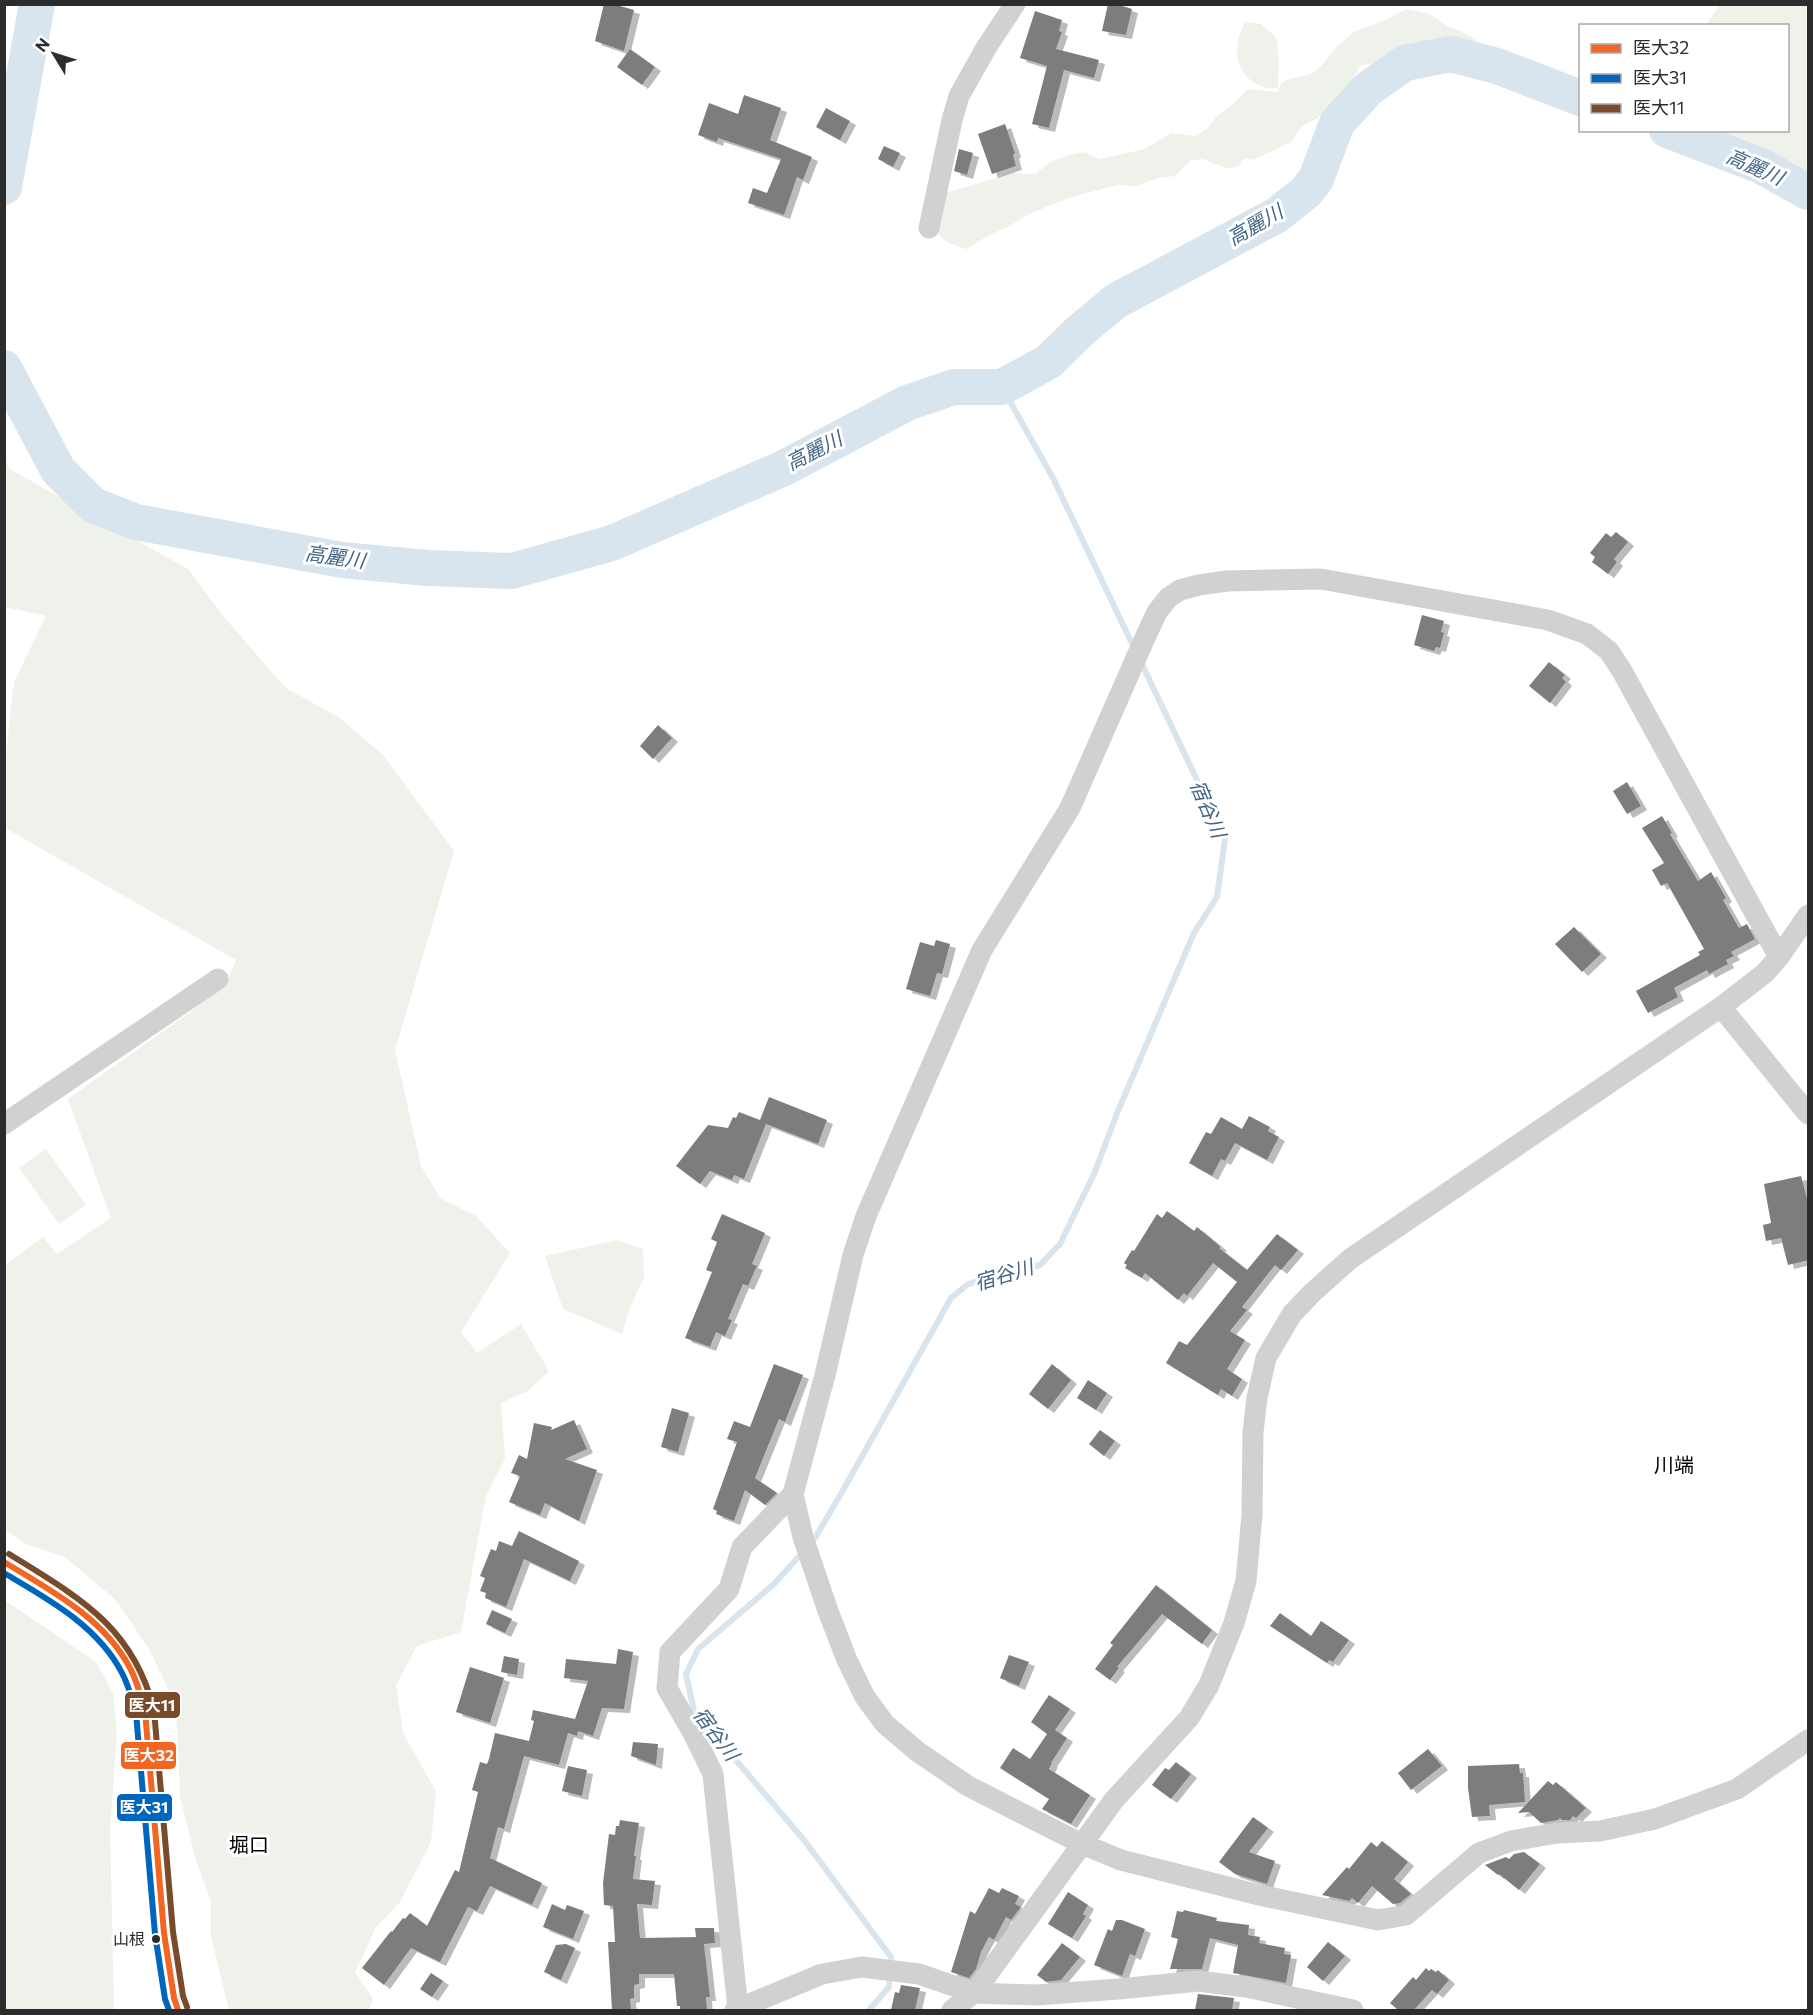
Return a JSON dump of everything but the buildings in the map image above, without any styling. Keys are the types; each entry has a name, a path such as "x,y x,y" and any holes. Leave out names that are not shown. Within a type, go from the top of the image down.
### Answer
{"street":[{"path":"929,228 959,96 986,48 1015,4"},
{"path":"1779,957 1622,671 1609,651 1587,634 1548,620 1322,579 1227,582 1199,585 1180,591 1168,598 1157,612 1070,808 982,950 866,1216 853,1255 825,1375 793,1494 803,1537 847,1660 865,1696 885,1724 918,1752 968,1786 1082,1844 1133,1863 1259,1895 1378,1920 1406,1915 1479,1853 1511,1841 1557,1833 1600,1831 1665,1815 1737,1789 1809,1740"},
{"path":"952,2010 974,1993 1114,1800 1189,1718 1209,1685 1234,1623 1246,1581 1251,1547 1253,1432 1257,1398 1266,1358 1293,1314 1312,1293 1350,1259 1720,1007 1765,973 1809,915"},
{"path":"4,1124 218,979"},
{"path":"1720,1007 1809,1113"},
{"path":"793,1494 742,1547 729,1589 670,1652 667,1688 713,1774 737,2010 822,1974 862,1967 919,1974 974,1993 1036,1995 1198,1981 1246,1987 1342,2009"}],"shaded area":[{"path":"1720,5 1808,5 1808,201 1786,184 1771,186 1757,181 1709,152 1666,132 1789,132 1789,24 1707,24"},
{"path":"1406,9 1430,14 1448,27 1461,31 1477,41 1474,49 1461,49 1441,44 1379,63 1361,65 1354,77 1345,105 1327,109 1316,119 1301,127 1291,142 1253,160 1245,158 1238,167 1225,168 1203,159 1190,161 1175,176 1158,178 1137,186 1118,185 1071,197 1029,214 967,249 949,243 935,229 942,194 1013,173 1035,174 1049,163 1068,155 1084,152 1100,159 1145,149 1171,133 1195,136 1208,128 1216,117 1248,89 1278,92 1281,83 1311,74 1323,64 1337,46 1354,32 1388,19"},
{"path":"1245,22 1261,24 1276,37 1279,60 1278,88 1265,88 1253,82 1241,68 1237,50"},
{"path":"4,440 8,468 188,569 223,616 286,688 340,718 383,755 454,851 395,1050 421,1166 441,1199 475,1215 510,1253 461,1332 477,1353 521,1324 549,1371 528,1391 501,1403 505,1459 486,1495 461,1632 417,1646 396,1685 403,1733 436,1791 431,1842 400,1902 376,1927 355,1973 373,1998 369,2010 229,2010 211,1937 211,1902 195,1857 180,1797 176,1705 149,1649 116,1600 65,1557 26,1544 5,1530 5,1265 43,1237 57,1254 111,1218 68,1099 189,1013 227,982 236,960 5,828 5,761 14,682 46,616 5,607"},
{"path":"46,1149 86,1205 59,1224 19,1168"},
{"path":"617,1240 643,1249 644,1277 629,1310 622,1334 563,1309 545,1256"},
{"path":"4,1600 96,1662 113,1693 117,1733 110,1828 114,2010 5,2010"}],"waterway":[{"name":"高麗川","path":"4,187 37,4"},
{"name":"高麗川","path":"4,368 58,470 93,505 136,522 342,560 428,568 512,571 612,543 784,468 907,403 954,387 1002,387 1048,362 1116,301 1277,215 1306,192 1316,179 1337,123 1368,89 1405,63 1451,54 1497,66 1579,98"},
{"name":"高麗川","path":"1672,132 1761,166 1808,192"},
{"name":"宿谷川","path":"1002,387 1054,480 1135,650"},
{"name":"宿谷川","path":"809,1544 815,1538 842,1492 951,1298 968,1284 1040,1265 1060,1244 1094,1174 1118,1111 1194,933 1217,897 1225,839 1141,662"},
{"name":"宿谷川","path":"803,1552 774,1584 698,1649 686,1674 694,1711 804,1840 891,1957 889,1987 869,2010"}],"transit line":[{"name":"医大11","path":"9,1554 80,1600 100,1617 132,1656 145,1681 154,1710 173,1932 183,1996 187,2007"},
{"name":"医大32","path":"4,1562 57,1595 91,1620 119,1650 135,1678 145,1711 164,1933 178,2010"},
{"name":"医大31","path":"4,1573 54,1604 86,1628 112,1656 128,1688 136,1713 155,1934 165,1999 169,2010"}],"place":[{"name":"山根","path":"156,1939"}],"district":[{"name":"川端","path":"1674,1465"},
{"name":"堀口","path":"249,1845"}]}
